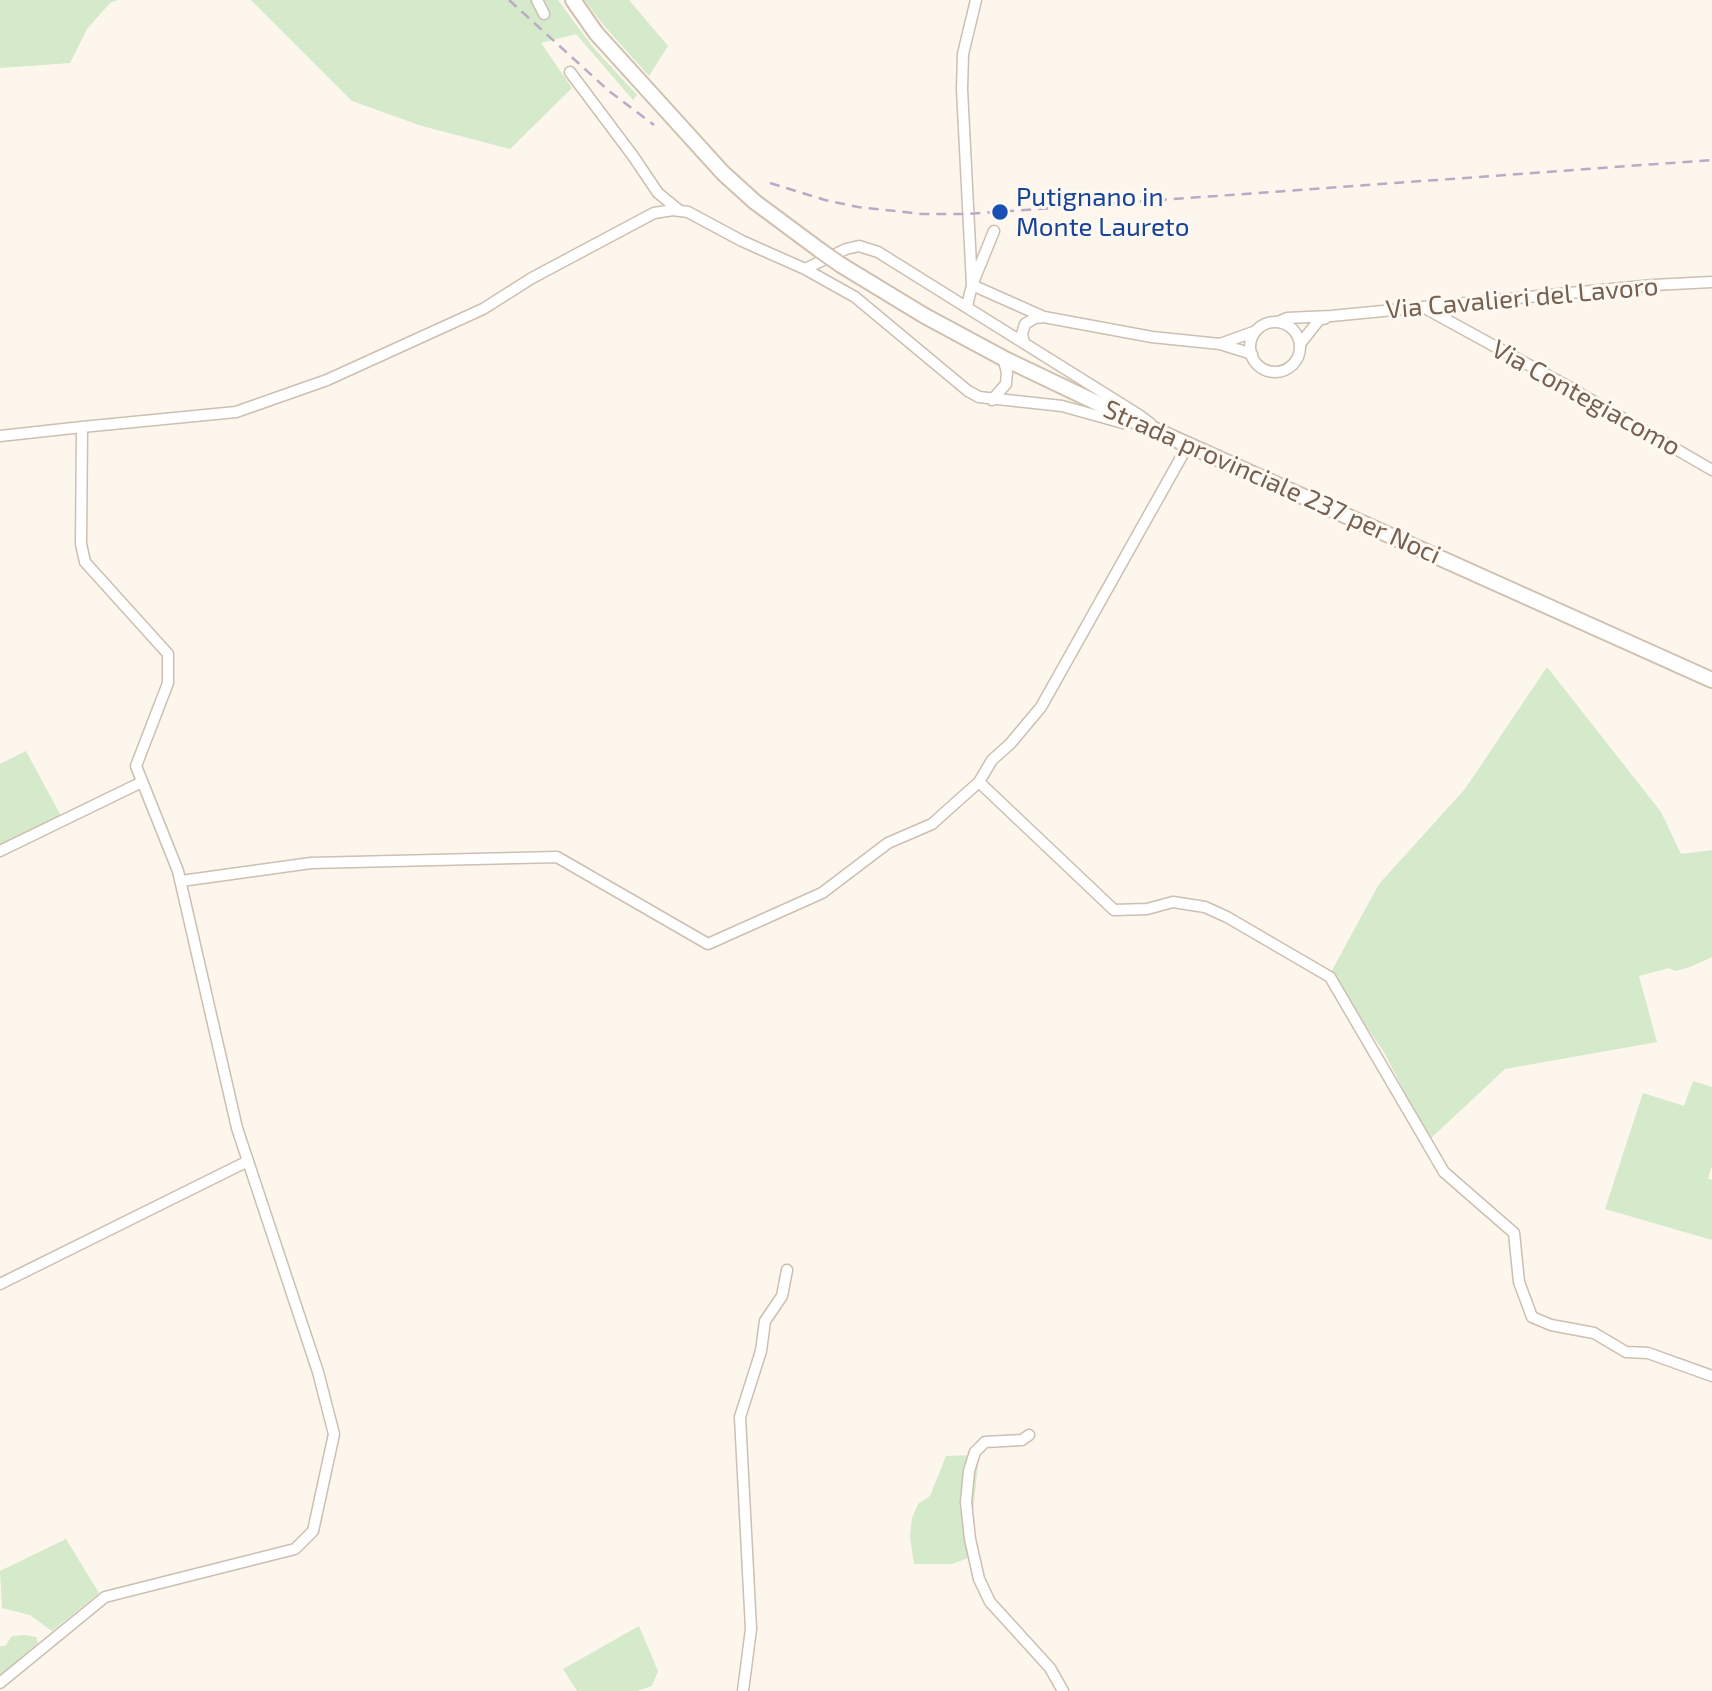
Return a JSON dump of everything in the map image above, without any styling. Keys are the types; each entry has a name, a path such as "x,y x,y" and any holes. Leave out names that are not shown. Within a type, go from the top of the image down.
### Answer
{"main road":[{"name":"Strada provinciale 237 per Noci","path":"573,0 596,33 723,173 755,202 841,265 925,316 1003,358 1137,422 1712,680"}],"street":[{"path":"537,0 544,14"},
{"path":"972,285 961,89 962,54 976,0"},
{"path":"570,72 633,156 657,193 680,211"},
{"path":"0,436 236,412 314,385 483,309 532,278 654,213 673,210 688,212 742,241 805,269 855,297 968,391 992,400 1062,406 1124,423 1137,422"},
{"path":"967,306 972,285 994,231"},
{"path":"805,269 846,249 859,246 878,252 1139,415 1161,432"},
{"name":"Via Cavalieri del Lavoro","path":"1220,344 1287,318 1712,282"},
{"path":"972,285 1044,317 1152,337 1220,344 1252,354"},
{"name":"Via Contegiacomo","path":"1422,306 1712,470"},
{"path":"1256,331 1252,338 1255,362 1268,371 1284,370 1296,359 1300,344 1319,320 1331,316"},
{"path":"1024,343 1022,334 1025,324 1035,318 1044,317"},
{"path":"1278,322 1293,329 1300,344"},
{"path":"992,400 1006,384 1007,372 1003,358"},
{"path":"0,1683 105,1597 295,1549 313,1531 334,1434 318,1372 237,1128 181,881 136,766 168,683 168,654 85,562 80,544 82,427"},
{"path":"181,881 311,863 557,857 708,944 822,893 888,843 932,824 979,782 992,760 1010,744 1041,707 1188,444"},
{"path":"0,851 142,782"},
{"path":"979,782 1114,910 1147,909 1173,902 1205,907 1227,916 1330,977 1444,1172 1514,1233 1519,1282 1532,1317 1551,1325 1594,1333 1626,1352 1648,1353 1712,1376"},
{"path":"0,1284 248,1161"},
{"path":"743,1691 751,1629 740,1417 761,1351 765,1321 782,1296 787,1270"},
{"path":"1029,1434 1022,1440 985,1442 975,1452 969,1471 967,1502 970,1539 979,1579 990,1602 1051,1668 1063,1691"}],"green space":[{"path":"0,0 118,0 110,3 87,29 70,63 0,68"},
{"path":"251,0 558,0 592,46 637,95 633,100 576,34 541,43 572,88 510,149 422,126 352,101"},
{"path":"584,0 629,0 668,46 649,76 606,28"},
{"path":"1547,667 1661,812 1681,854 1712,850 1712,957 1675,971 1669,968 1639,976 1657,1042 1505,1069 1429,1140 1384,1052 1330,974 1379,884 1465,789"},
{"path":"26,751 61,816 0,845 0,764"},
{"path":"1693,1081 1712,1087 1712,1166 1708,1178 1712,1180 1712,1240 1605,1209 1643,1093 1684,1106"},
{"path":"979,1455 972,1521 976,1555 952,1564 914,1564 910,1537 912,1518 918,1504 930,1496 946,1456"},
{"path":"66,1539 99,1593 52,1631 30,1615 2,1608 0,1571"},
{"path":"639,1626 658,1671 652,1686 637,1691 577,1691 563,1669"},
{"path":"12,1636 36,1637 38,1643 0,1676 0,1646 5,1646"}],"railway":[{"path":"509,0 609,91 654,125"},
{"path":"770,183 858,207 922,214 968,214 1712,160"}],"place":[{"name":"Putignano in Monte Laureto","path":"1000,212"}]}
